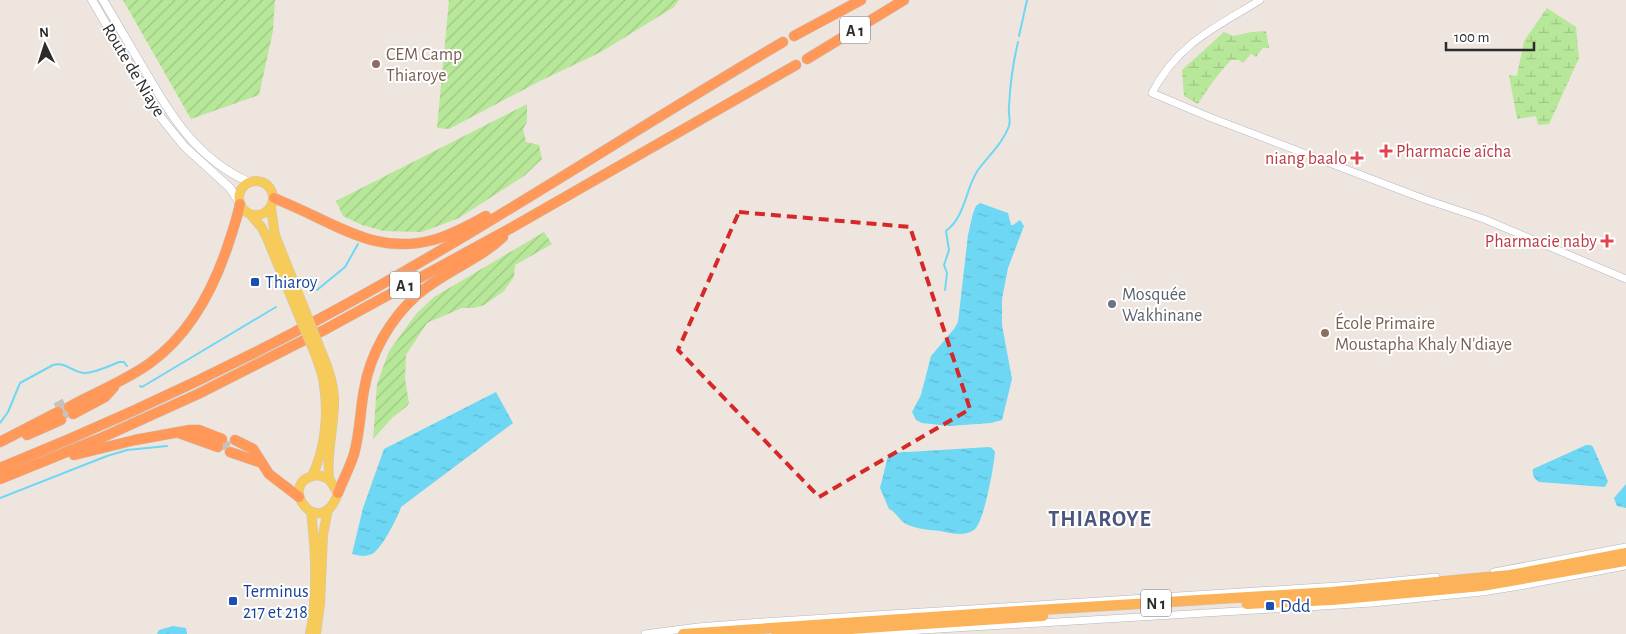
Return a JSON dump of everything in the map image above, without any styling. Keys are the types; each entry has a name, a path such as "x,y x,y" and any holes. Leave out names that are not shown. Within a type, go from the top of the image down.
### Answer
{"highway":[{"name":"A 1","path":"794,36 861,0"},
{"name":"A 1","path":"807,59 904,0"},
{"name":"A 1","path":"0,468 186,386 321,318 506,212 783,42"},
{"name":"A 1","path":"0,479 101,438 223,381 326,329 511,228 796,65"},
{"path":"70,408 102,386 115,384 148,364 170,347 199,309 219,270 238,217 239,203"},
{"path":"273,203 358,237 380,243 393,244 434,240 453,233 490,214 506,212"},
{"path":"338,493 354,453 366,379 374,354 387,330 418,294 446,273 502,239 511,228"},
{"path":"0,442 11,437 22,426 59,414"},
{"path":"44,462 135,440 178,433 221,441"},
{"path":"233,446 262,463 269,474 299,497"},
{"name":"N 1","path":"683,634 748,626 1510,575 1626,553"},
{"name":"N 1","path":"777,634 1482,589 1520,584 1626,561"}],"main road":[{"name":"Route de Niaye","path":"92,0 153,106 178,139 227,184 239,203"},
{"name":"Route de Niaye","path":"103,0 166,108 186,134 216,163 249,182"},
{"path":"304,320 275,234 272,191 268,185 259,181 249,182 242,188 239,203 262,228 268,238 316,348 330,373 334,398 328,463 329,479"},
{"path":"251,215 262,215 273,203"},
{"path":"312,476 320,456 326,404 323,377 316,348"},
{"path":"312,476 324,476 329,479 338,493 333,505 320,513 311,512 306,509 298,492 303,482 312,476"},
{"path":"316,634 320,604 323,535 328,509"},
{"path":"310,634 316,577 311,512"}],"street":[{"path":"1260,0 1207,32 1180,54 1160,78 1152,93 1209,117 1424,199 1484,219 1626,279"},
{"path":"1353,587 1488,573 1626,547"},
{"path":"1520,584 1626,566"},
{"path":"856,634 1192,612 1286,609 1482,589"},
{"path":"645,634 698,627 748,626"}],"highlighted area":[{"path":"739,212 910,227 970,409 819,497 678,350"}],"green space":[{"path":"123,0 275,0 273,31 259,95 191,119"},
{"path":"449,0 679,0 674,7 601,52 540,81 449,129 437,128"},
{"path":"1547,8 1576,27 1579,58 1549,124 1538,125 1536,116 1517,119 1509,75 1517,76 1524,41"},
{"path":"1266,31 1269,48 1263,48 1256,57 1251,54 1243,63 1239,60 1231,60 1213,81 1198,104 1184,96 1182,70 1224,32 1233,36"},
{"path":"527,104 527,122 523,129 526,142 539,145 542,159 524,176 459,218 422,232 384,231 362,225 343,216 336,201"},
{"path":"544,232 552,244 515,265 514,277 504,291 484,305 474,308 462,308 427,323 406,355 405,379 409,403 373,439 377,384 389,351 416,314 434,297"}],"water":[{"path":"980,203 1008,213 1011,225 1020,220 1024,226 1008,268 1002,299 1002,325 1012,379 1002,420 991,423 949,426 922,423 916,420 912,412 921,395 931,356 958,322 968,235 973,213 976,206"},
{"path":"496,392 513,423 401,507 389,533 376,551 364,556 352,554 363,508 384,449"},
{"path":"1586,445 1593,447 1608,481 1605,487 1539,482 1535,478 1533,469"},
{"path":"989,447 995,452 993,469 985,506 978,525 974,530 957,534 910,526 889,509 880,488 888,456 891,453"},
{"path":"1626,484 1626,508 1617,506 1614,498"},
{"path":"173,626 186,628 187,634 157,634 159,630"}],"waterway":[{"path":"1019,36 1027,0"},
{"path":"945,290 947,273 944,265 949,250 946,231 958,218 978,170 999,143 1009,126 1011,82 1018,42"},
{"path":"317,290 345,267 358,244"},
{"path":"140,386 142,387 276,307"},
{"path":"0,423 8,412 20,383 53,365 61,364 84,373 97,371 119,362 124,362 127,366"},
{"path":"0,498 107,456 127,450 167,446"}],"tunnel":[{"path":"56,408 67,402"},
{"path":"60,416 71,411"},
{"path":"220,443 232,448"}],"place":[{"name":"CEM Camp Thiaroye","path":"376,64"},
{"name":"Pharmacie aïcha","path":"1386,151"},
{"name":"niang baalo","path":"1357,158"},
{"name":"Pharmacie naby","path":"1607,241"},
{"name":"Thiaroy","path":"255,282"},
{"name":"Mosquée Wakhinane","path":"1112,304"},
{"name":"École Primaire Moustapha Khaly N'diaye","path":"1325,333"},
{"name":"Terminus 217 et 218","path":"233,601"},
{"name":"Ddd","path":"1270,606"}],"district":[{"name":"THIAROYE","path":"1100,518"}]}
